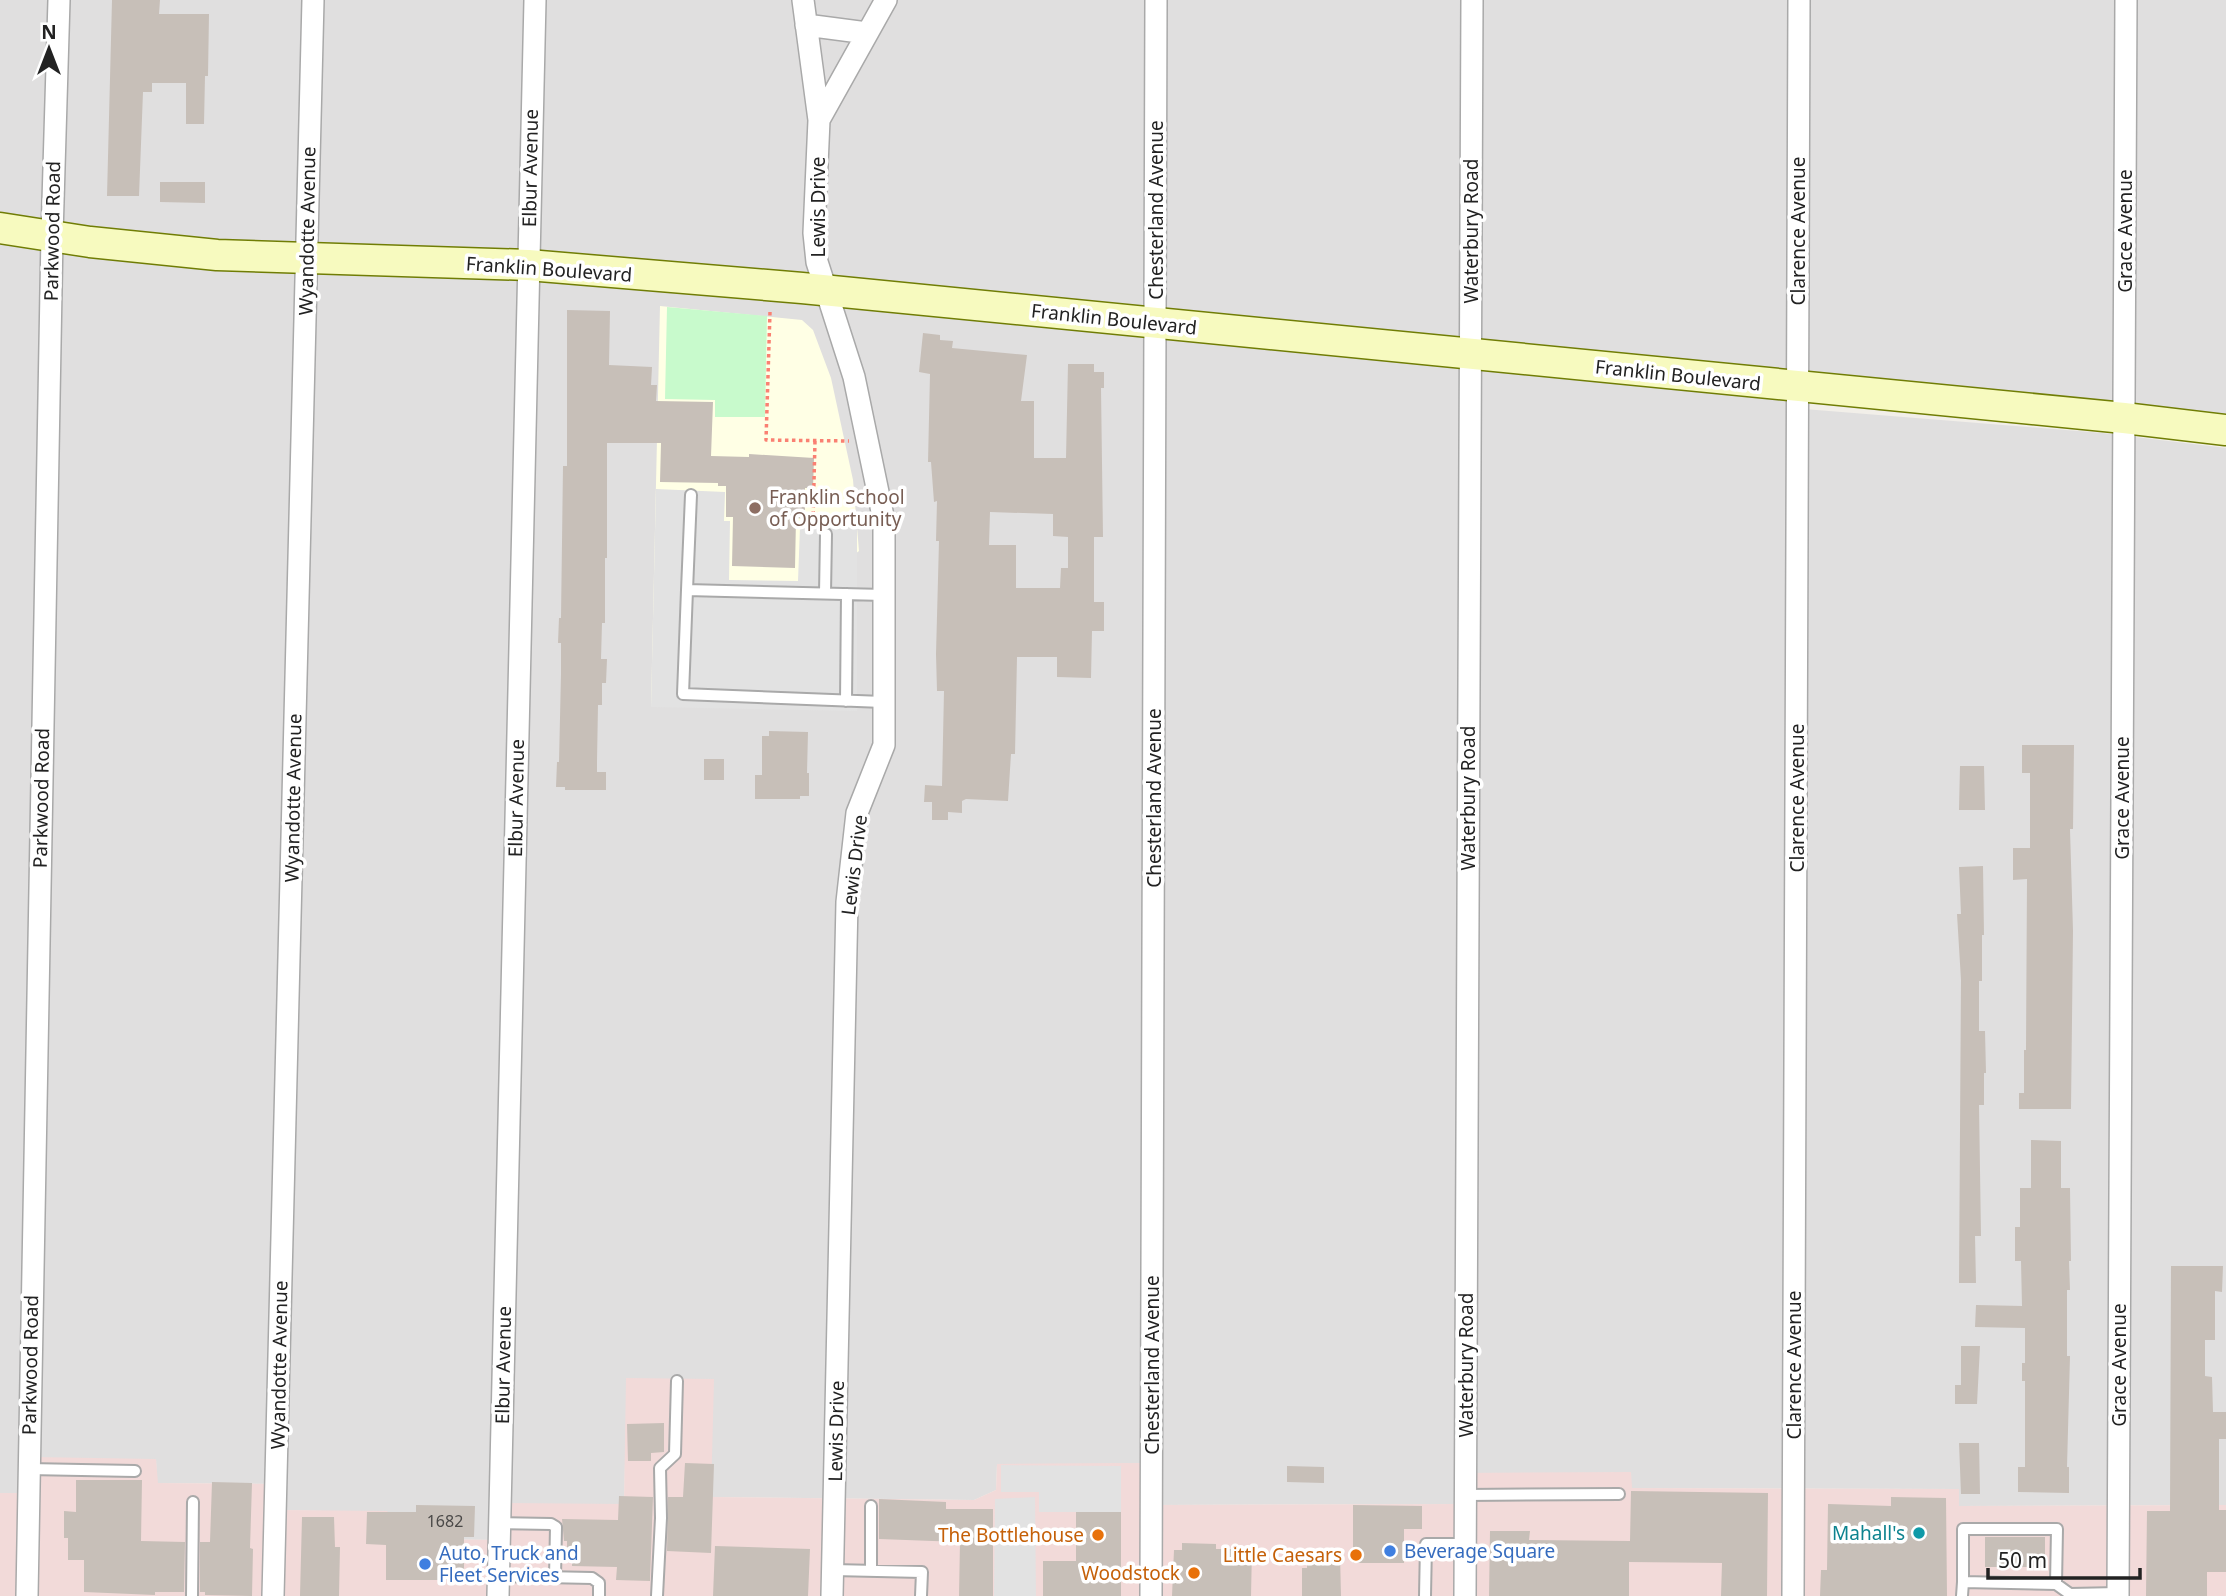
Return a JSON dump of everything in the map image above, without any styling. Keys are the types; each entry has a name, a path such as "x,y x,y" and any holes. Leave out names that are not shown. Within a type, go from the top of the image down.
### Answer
{"street":[{"name":"Parkwood Road","path":"27,1596 52,235 59,0"},
{"name":"Wyandotte Avenue","path":"273,1596 313,0"},
{"name":"Elbur Avenue","path":"498,1586 535,0"},
{"path":"803,0 819,120"},
{"name":"Lewis Drive","path":"832,1596 847,902 858,813 884,746 884,522 854,377 825,291 817,262 814,233 819,120 886,0"},
{"name":"Chesterland Avenue","path":"1151,1596 1156,0"},
{"name":"Waterbury Road","path":"1465,1596 1472,0"},
{"name":"Clarence Avenue","path":"1793,1596 1799,0"},
{"name":"Grace Avenue","path":"2118,1594 2126,0"},
{"path":"806,25 867,33"},
{"name":"Franklin Boulevard","path":"0,228 90,242 217,255 528,265 825,291 2226,430"}],"lane":[{"path":"691,495 683,694 883,702"},
{"path":"825,593 826,534"},
{"path":"687,590 884,595"},
{"path":"846,701 847,594"},
{"path":"657,1596 661,1518 660,1468 675,1454 677,1381"},
{"path":"29,1469 135,1471"},
{"path":"1465,1495 1619,1494"},
{"path":"192,1596 193,1502"},
{"path":"871,1506 871,1571"},
{"path":"499,1523 551,1524 556,1527 555,1577"},
{"path":"1962,1596 1964,1529 2057,1530 2056,1584"},
{"path":"1425,1596 1426,1544 1465,1544"},
{"path":"833,1570 922,1572 921,1596"},
{"path":"498,1586 555,1577 592,1578 599,1583 599,1596"},
{"path":"1963,1583 2056,1584 2069,1595 2118,1594"}],"path":[{"path":"770,312 766,440 849,441"},
{"path":"815,441 813,522 860,524"}],"shaded area":[{"path":"0,0 2226,0 2226,416 1815,374 1804,409 2102,433 2226,448 2226,1505 1959,1506 1958,1489 1631,1488 1631,1473 1459,1504 1155,1505 997,1464 996,1490 974,1500 711,1497 627,1378 624,1505 503,1540 412,1539 411,1513 280,1510 280,1484 157,1483 156,1459 34,1493 0,1493"},
{"name":"Franklin School of Opportunity","path":"660,306 802,320 813,330 831,378 853,480 859,551 651,707"},
{"path":"656,489 725,492 724,521 730,521 729,580 798,581 800,527 857,527 857,711 651,707"},
{"path":"626,1378 714,1379 711,1497 974,1500 996,1490 997,1464 1156,1463 1156,1505 1459,1504 1459,1473 1631,1472 1632,1488 1959,1489 1959,1506 2226,1505 2226,1596 0,1596 0,1493 33,1493 33,1457 156,1459 158,1483 280,1484 281,1510 387,1511 412,1539 503,1540 504,1503 624,1504"},
{"path":"1001,1465 1121,1466 1121,1512 1039,1512 1039,1492 1001,1492"},
{"path":"1035,1497 1036,1596 994,1596 995,1499"}],"green space":[{"path":"667,307 767,316 765,417 715,417 715,400 665,399"}],"building":[{"path":"112,0 160,0 159,14 209,14 204,124 186,124 186,83 152,83 152,92 143,92 139,196 107,196"},
{"path":"160,182 205,182 205,203 160,202"},
{"path":"567,310 610,311 609,365 652,367 651,385 657,385 656,401 713,402 711,456 749,457 749,454 814,458 813,488 805,488 805,519 796,518 795,568 732,566 733,517 726,517 726,486 718,486 718,483 660,482 661,443 607,443 607,558 601,659 607,659 606,683 602,683 602,705 598,705 597,761 597,772 606,772 606,790 565,790 565,787 556,787 561,674 561,643 558,643 561,618 563,466 567,466"},
{"path":"923,333 940,335 940,340 953,341 952,348 1027,355 1021,401 1034,401 1034,458 1066,458 1068,364 1094,364 1094,372 1104,372 1104,388 1101,388 1103,537 1094,537 1094,602 1104,602 1104,631 1092,631 1091,678 1057,677 1057,657 1017,657 1015,754 1011,754 1008,801 966,799 962,801 962,813 948,812 948,820 932,820 932,802 924,802 925,785 942,786 944,691 937,691 939,541 936,541 937,501 934,502 931,462 928,462 930,374 919,372","holes":["990,512 1053,514 1053,536 1068,537 1068,568 1061,568 1060,588 1016,588 1016,545 989,545"]},
{"path":"769,731 808,732 809,796 800,796 800,799 755,799 755,775 762,775 762,736 769,736"},
{"path":"2022,745 2074,745 2073,829 2070,829 2073,931 2071,1109 2019,1109 2019,1093 2024,1093 2026,1050 2027,879 2013,880 2013,848 2030,848 2030,773 2022,773"},
{"path":"704,759 724,759 724,780 704,780"},
{"path":"1960,766 1984,766 1985,810 1959,810"},
{"path":"1983,866 1984,935 1982,981 1979,981 1979,1031 1985,1031 1986,1073 1984,1105 1979,1105 1981,1236 1975,1236 1976,1283 1959,1283 1959,867"},
{"path":"2031,1140 2061,1141 2061,1188 2070,1188 2071,1261 2070,1290 2067,1290 2067,1356 2070,1356 2067,1467 2069,1493 2018,1492 2018,1467 2025,1467 2025,1381 2022,1381 2022,1363 2025,1363 2025,1328 1975,1327 1976,1305 2022,1306 2021,1261 2015,1261 2015,1227 2020,1227 2020,1188 2031,1188"},
{"path":"2171,1266 2223,1266 2222,1292 2215,1291 2215,1340 2205,1340 2205,1376 2212,1377 2213,1412 2226,1412 2226,1439 2219,1439 2219,1510 2226,1510 2226,1572 2207,1572 2207,1596 2146,1596 2147,1511 2170,1511"},
{"path":"1961,1346 1980,1346 1977,1404 1955,1404 1955,1385 1961,1385"},
{"path":"664,1423 664,1452 651,1453 651,1461 628,1461 627,1424"},
{"path":"1959,1443 1979,1443 1980,1494 1961,1494"},
{"path":"685,1463 714,1464 711,1553 667,1551 668,1497 683,1497"},
{"path":"1287,1466 1324,1467 1324,1483 1287,1482"},
{"path":"76,1480 142,1480 141,1541 185,1542 184,1592 155,1592 155,1595 84,1592 84,1560 68,1560 68,1538 64,1538 64,1511 76,1512"},
{"path":"212,1482 252,1483 252,1596 205,1595 205,1592 200,1592 200,1542 210,1542"},
{"path":"1631,1491 1768,1493 1767,1596 1721,1596 1722,1563 1629,1562 1629,1596 1489,1596 1490,1531 1530,1531 1529,1540 1630,1541"},
{"path":"619,1496 653,1497 650,1581 616,1580 617,1567 572,1566 572,1553 567,1553 562,1519 618,1520"},
{"name":"Mahall's","path":"1891,1497 1946,1498 1947,1596 1820,1596 1821,1570 1827,1570 1828,1504 1891,1506"},
{"path":"879,1499 946,1502 946,1509 993,1509 993,1596 959,1596 960,1542 879,1539"},
{"path":"416,1505 475,1506 474,1537 464,1537 464,1580 386,1580 386,1545 366,1544 367,1512 416,1512"},
{"path":"1353,1505 1422,1506 1422,1529 1404,1529 1404,1563 1353,1563"},
{"name":"The Bottlehouse","path":"1076,1512 1121,1512 1121,1596 1043,1596 1043,1561 1076,1561"},
{"path":"302,1517 334,1517 335,1547 340,1547 339,1596 300,1596"},
{"path":"1985,1537 2045,1537 2045,1567 1985,1567"},
{"path":"1182,1543 1216,1544 1216,1549 1252,1549 1251,1596 1172,1596 1174,1550 1182,1550"},
{"path":"715,1546 810,1549 808,1596 713,1596"},
{"path":"1340,1554 1341,1596 1302,1596 1302,1568 1307,1568 1307,1555"}],"place":[{"name":"Franklin School of Opportunity","path":"755,508"},
{"name":"Mahall's","path":"1919,1533"},
{"name":"The Bottlehouse","path":"1098,1535"},
{"name":"Beverage Square","path":"1390,1551"},
{"name":"Little Caesars","path":"1356,1555"},
{"name":"Auto, Truck and Fleet Services","path":"425,1564"},
{"name":"Woodstock","path":"1194,1573"}]}
